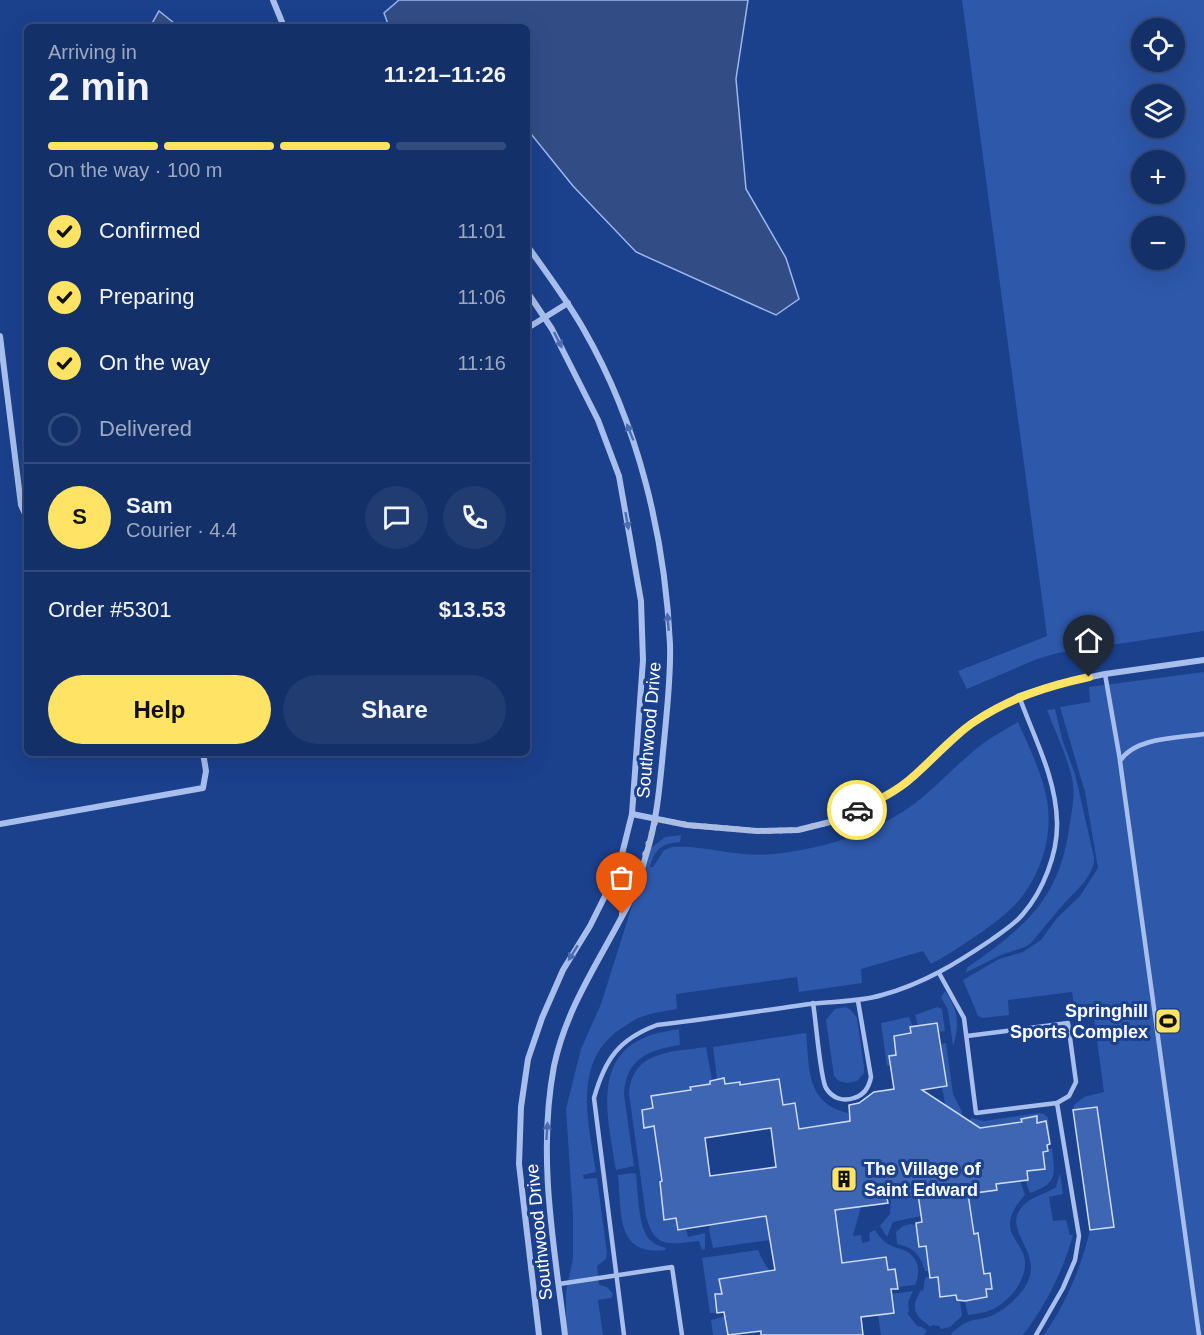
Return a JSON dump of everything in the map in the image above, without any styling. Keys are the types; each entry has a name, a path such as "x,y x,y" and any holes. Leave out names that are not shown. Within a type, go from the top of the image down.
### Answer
{"street":[{"path":"273,0 283,24"},
{"name":"Southwood Drive","path":"530,250 585,330 605,370 633,439 659,542 666,590 670,646 669,694 656,819 632,897 571,1010 555,1064 546,1156 547,1196 565,1335"},
{"name":"Southwood Drive","path":"530,296 545,318 598,420 619,476 641,601 644,660 632,814 618,870 590,926 563,970 542,1018 528,1059 521,1107 519,1164 539,1335"},
{"path":"530,327 568,303"},
{"path":"0,336 21,505 24,512"},
{"path":"632,814 687,825 758,831 798,830 830,822 876,802 908,782 973,722 1019,696 1057,684 1105,674 1204,660"},
{"path":"0,824 203,788 206,771 204,756"}],"lane":[{"path":"1105,674 1120,761 1198,1335"},
{"path":"624,1335 594,1098 600,1077 610,1056 627,1039 657,1025 813,1004 858,1001 893,992 939,973 991,940 1023,915 1035,896 1054,851 1058,824 1055,793 1044,758 1019,696"},
{"path":"1120,761 1126,752 1140,746 1204,734"},
{"path":"939,973 961,1011 967,1036 976,1113 1057,1102 1069,1096 1076,1082 1068,1023 967,1036"},
{"path":"813,1004 824,1085 834,1097 847,1100 860,1096 869,1085 871,1077 858,1001"},
{"path":"1036,1335 1063,1288 1075,1260 1079,1236 1057,1102"},
{"path":"559,1284 672,1267 682,1335"}],"shaded area":[{"path":"399,0 748,0 736,79 746,189 786,258 799,299 776,315 636,252 573,186 530,133 530,24 388,24 384,13"},
{"path":"962,0 1204,0 1204,631 1058,653 1037,659 967,689 958,671 1047,636"},
{"path":"159,11 175,24 152,24"},
{"path":"1204,672 1204,1335 1044,1335 1072,1285 1090,1230 1114,1227 1097,1107 1073,1110 1074,1105 1084,1097 1104,1092 1092,1004 1074,1006 1072,992 1008,1000 1009,1015 983,1018 978,1016 963,980 999,959 1023,952 1041,940 1057,918 1080,896 1098,868 1085,792 1060,707 1090,702 1089,687"},
{"path":"1055,709 1063,742 1075,774 1094,857 1091,871 1031,943 965,973 968,967 1022,925 1035,910 1047,894 1064,854 1072,812 1073,789 1069,765 1047,710"},
{"path":"1018,722 1035,760 1047,800 1047,839 1040,865 1028,888 1020,899 996,921 931,964 923,951 861,969 862,983 799,992 797,977 676,994 677,1009 639,1018 608,1039 597,1055 590,1073 587,1092 587,1112 596,1172 583,1175 584,1179 597,1178 607,1253 606,1259 597,1266 599,1285 607,1287 613,1294 611,1298 598,1300 603,1335 566,1335 566,1291 573,1259 573,1215 566,1109 581,1049 601,1004 650,849 665,837 681,835 680,842 668,844 657,852 650,867 653,867 664,850 672,847 760,855 773,854 828,844 864,832 882,824 914,804 975,750"},
{"path":"945,991 953,1004 956,1017 957,1031 953,1046 948,1010 941,997"},
{"path":"846,1007 857,1018 864,1067 864,1073 857,1081 847,1083 839,1081 834,1076 826,1020 835,1009"},
{"path":"937,1007 942,1009 945,1031 938,1032 918,1026 915,1015"},
{"path":"909,1017 913,1027 910,1027 911,1033 894,1036 896,1055 889,1056 890,1065 887,1066 881,1023"},
{"path":"679,1029 680,1045 649,1053 634,1064 629,1072 624,1094 634,1166 616,1170 610,1131 608,1092 611,1074 618,1058 631,1045 651,1035"},
{"path":"806,1033 812,1082 817,1093 834,1108 848,1113 849,1117 861,1116 803,1153 795,1103 783,1105 779,1079 740,1085 740,1082 725,1084 724,1078 717,1079 713,1047"},
{"path":"946,1043 953,1094 962,1112 961,1115 947,1114 942,1087 947,1085 941,1044"},
{"path":"706,1047 712,1080 710,1084 691,1087 691,1092 651,1096 653,1108 642,1110 645,1127 654,1126 662,1181 660,1182 664,1220 676,1218 678,1230 686,1229 688,1237 705,1233 705,1249 702,1250 699,1241 672,1243 659,1240 650,1227 646,1216 629,1094 632,1080 646,1061 668,1052"},
{"path":"1039,1113 1048,1118 1051,1144 1046,1122 1037,1123 1036,1117 1022,1119 1022,1122 995,1126 996,1136 960,1142 971,1118 984,1121"},
{"path":"1052,1148 1053,1177 1046,1186 1030,1193 1025,1180 1028,1179 1027,1171 1045,1169 1043,1152"},
{"path":"1060,1173 1063,1194 1049,1197 1053,1221 1066,1220 1070,1235 1073,1235 1059,1275 1031,1324 1023,1335 952,1335 951,1333 965,1323 991,1316 1002,1310 1015,1299 1026,1284 1031,1271 1030,1259 1017,1228 1016,1218 1025,1204 1056,1187"},
{"path":"636,1174 645,1233 653,1242 666,1248 665,1250 649,1250 637,1246 629,1239 624,1229 618,1175"},
{"path":"1020,1180 1025,1195 1013,1211 1010,1223 1011,1231 1025,1261 1022,1279 1012,1294 998,1306 985,1312 968,1315 965,1301 987,1297 986,1289 992,1288 990,1274 984,1274 978,1234 974,1234 964,1188 997,1190 996,1184"},
{"path":"918,1194 921,1216 893,1222 887,1237 880,1226 890,1214 891,1197"},
{"path":"834,1205 861,1206 853,1236 861,1235 862,1243 870,1241 869,1233 875,1230 888,1244 910,1254 918,1266 915,1285 897,1287 895,1269 888,1270 885,1257 860,1260 843,1267"},
{"path":"771,1216 770,1240 713,1248 710,1224"},
{"path":"916,1225 919,1247 926,1246 929,1271 925,1271 919,1256 912,1250 897,1244 896,1232 903,1226"},
{"path":"758,1250 770,1271 720,1279 722,1293 715,1294 717,1313 710,1313 702,1258"},
{"path":"938,1277 940,1297 956,1295 957,1300 960,1300 962,1316 950,1327 941,1329 939,1326 932,1325 931,1327 915,1311 916,1302 921,1290 923,1291 925,1278"},
{"path":"913,1291 907,1313 918,1327 927,1331 924,1335 881,1335 878,1315 894,1313 891,1294"},
{"path":"725,1316 728,1335 713,1335 711,1320"}],"building":[{"name":"The Village of Saint Edward","path":"937,1023 947,1086 922,1090 980,1128 1022,1122 1021,1119 1037,1116 1037,1123 1046,1121 1050,1144 1047,1145 1048,1151 1043,1152 1045,1169 1027,1171 1028,1180 996,1184 997,1190 968,1194 974,1234 978,1233 984,1274 990,1273 992,1289 986,1289 987,1297 965,1301 957,1300 956,1295 940,1297 938,1277 930,1278 926,1246 919,1247 916,1223 922,1222 918,1194 887,1198 888,1203 835,1210 842,1263 886,1257 888,1270 895,1269 898,1289 891,1289 894,1313 861,1317 863,1335 761,1335 761,1331 728,1335 724,1312 717,1313 715,1294 722,1294 719,1279 775,1270 766,1216 678,1230 676,1218 664,1220 660,1182 662,1181 654,1126 644,1128 642,1110 653,1108 651,1096 691,1090 690,1087 710,1084 710,1081 724,1078 725,1084 740,1082 740,1085 779,1079 783,1105 795,1103 799,1129 850,1121 849,1105 859,1103 874,1092 894,1089 889,1056 896,1055 894,1036 911,1033 910,1027","holes":["771,1128 776,1167 710,1176 705,1138"]},
{"path":"1097,1107 1114,1227 1090,1230 1073,1110"}],"way so far":[{"path":"622,914 632,897 656,819 687,825 758,831 798,830 830,822 857,810"}],"place":[{"name":"Springhill Sports Complex","path":"1168,1021"},
{"name":"The Village of Saint Edward","path":"844,1179"}],"route":[{"path":"857,810 876,802 908,782 973,722 1019,696 1089,677"}]}
